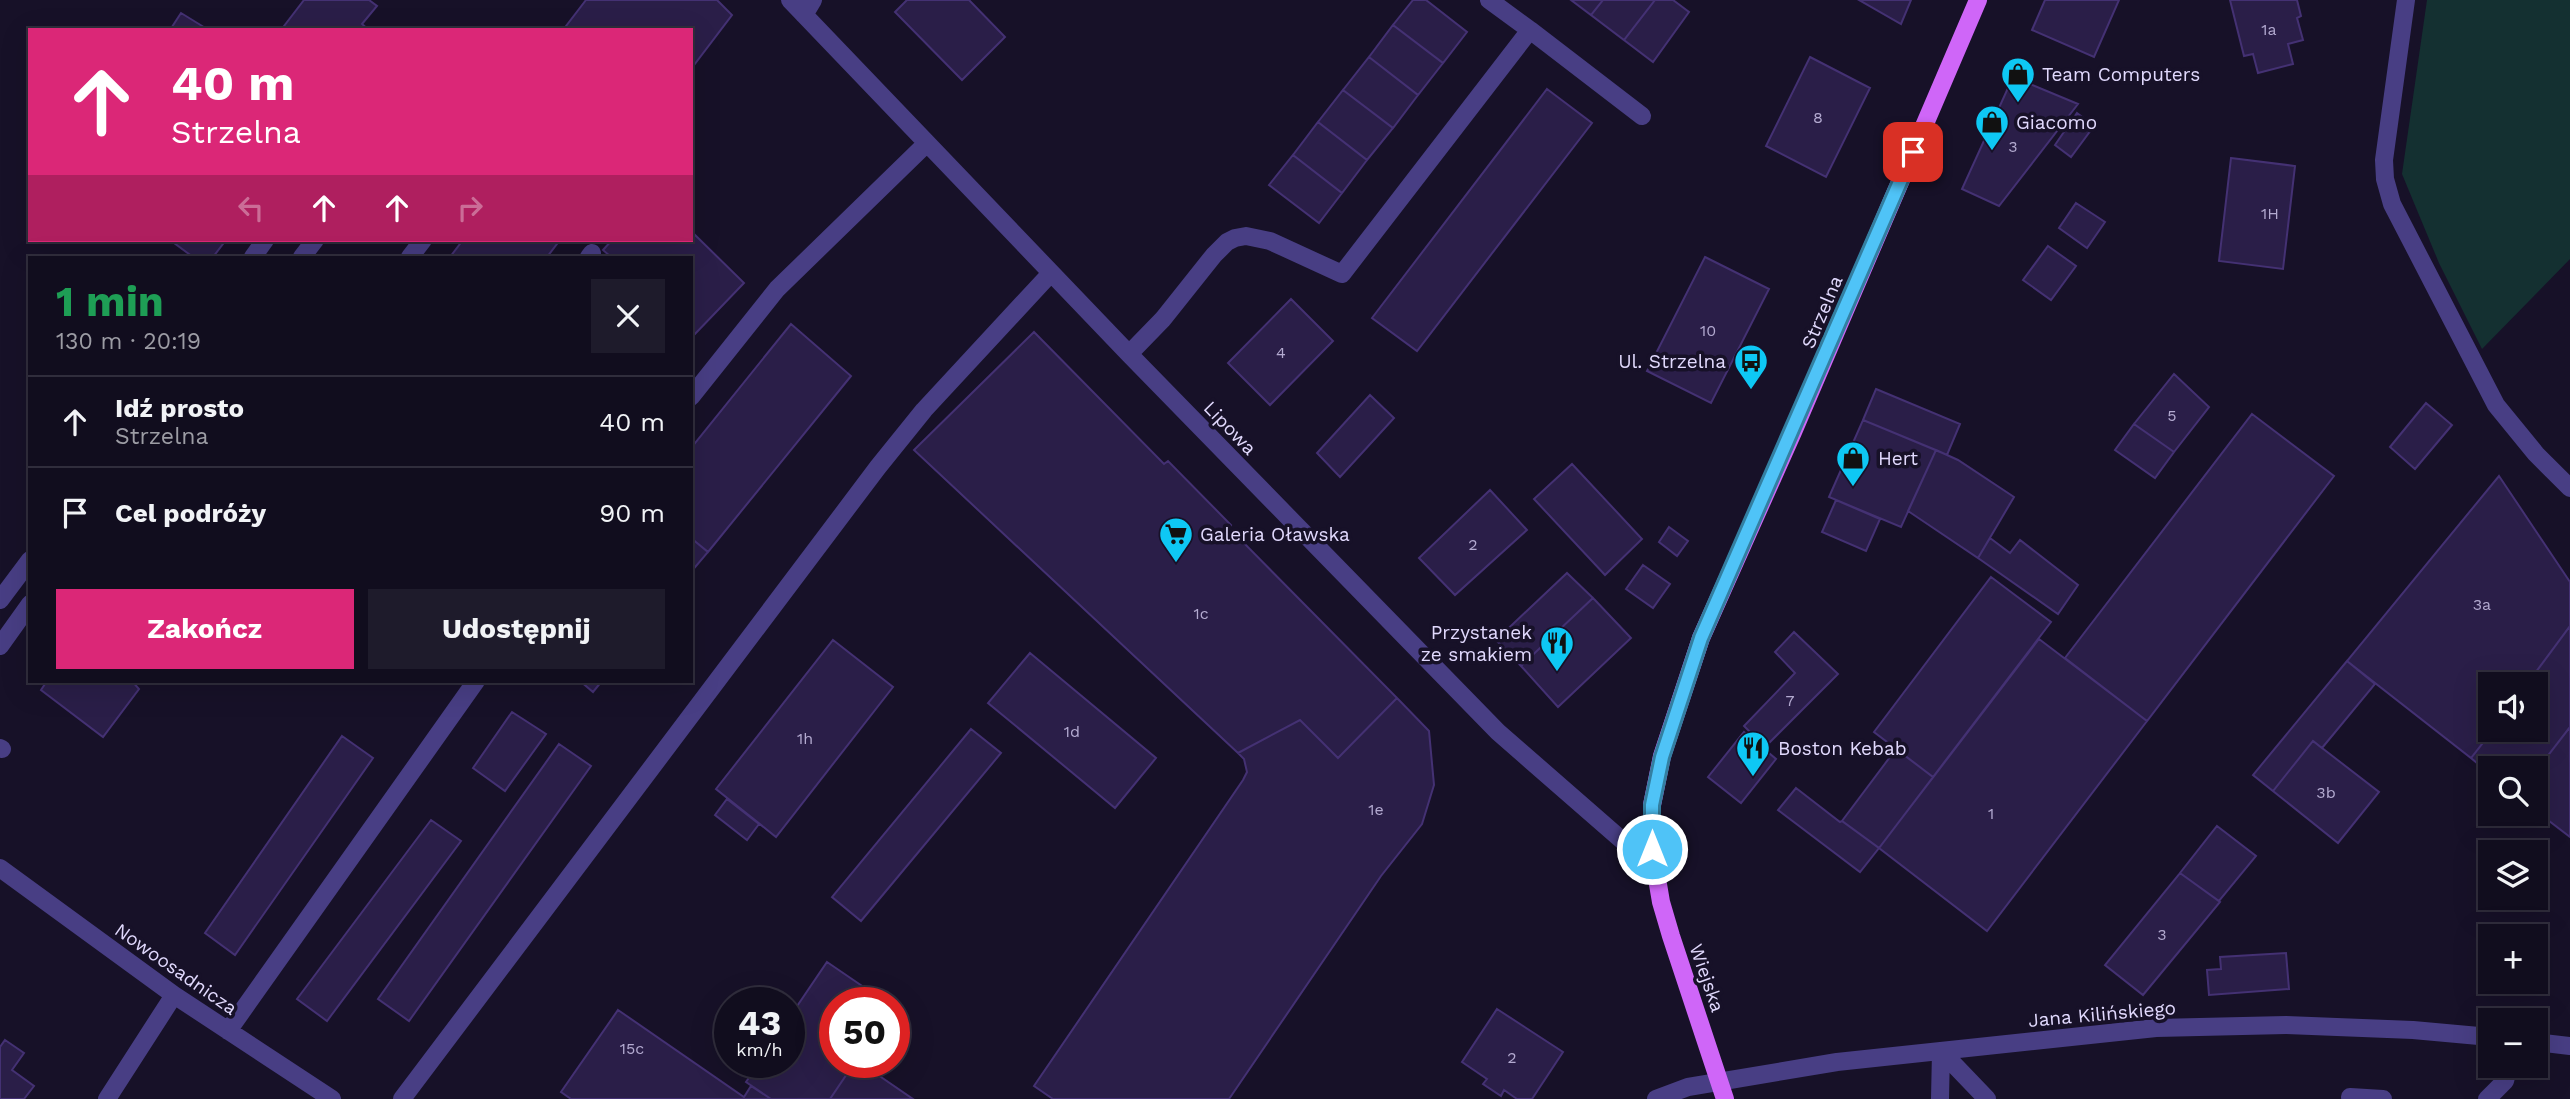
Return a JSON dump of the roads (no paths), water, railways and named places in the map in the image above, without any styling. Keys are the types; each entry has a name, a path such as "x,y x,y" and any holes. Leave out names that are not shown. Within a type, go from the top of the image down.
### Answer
{"main road":[{"name":"Strzelna","path":"1655,869 1652,805 1662,757 1701,638 1793,432 1978,0"},
{"name":"Wiejska","path":"1655,869 1671,936 1723,1091"}],"street":[{"name":"Lipowa","path":"790,0 809,8 926,144 1509,743 1655,869"},
{"path":"1489,0 1642,116"},
{"path":"2406,0 2386,138 2385,179 2392,204 2401,226 2496,405 2536,454 2570,488"},
{"path":"1129,355 1163,319 1214,255 1235,238 1246,236 1270,241 1342,274 1530,30"},
{"path":"693,394 777,289 926,144"},
{"path":"303,256 313,242"},
{"path":"411,256 421,242"},
{"path":"402,1099 878,467 924,410 1051,273"},
{"path":"0,600 28,563"},
{"path":"0,646 28,607"},
{"path":"228,1031 475,683"},
{"name":"Nowoosadnicza","path":"0,868 174,995 332,1099"},
{"path":"107,1099 174,995"},
{"name":"Jana Kilińskiego","path":"1656,1099 1688,1087 1723,1091 1837,1062 2156,1028 2286,1025 2413,1030 2478,1036"},
{"path":"2548,1043 2570,1046"},
{"path":"1940,1099 1941,1051"},
{"path":"1941,1051 1987,1099"},
{"path":"2487,1099 2506,1078"},
{"path":"2350,1097 2383,1099"}],"place":[{"name":"Team Computers","path":"2018,104"},
{"name":"Giacomo","path":"1992,152"},
{"name":"Ul. Strzelna","path":"1751,391"},
{"name":"Hert","path":"1853,488"},
{"name":"Galeria Oławska","path":"1176,564"},
{"name":"Przystanek ze smakiem","path":"1557,673"},
{"name":"Boston Kebab","path":"1753,778"}]}
